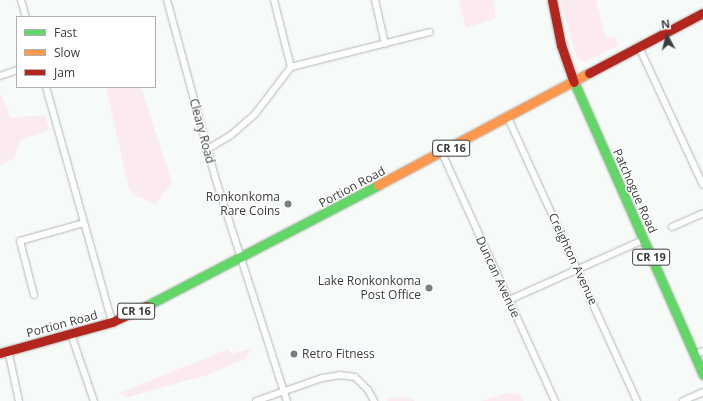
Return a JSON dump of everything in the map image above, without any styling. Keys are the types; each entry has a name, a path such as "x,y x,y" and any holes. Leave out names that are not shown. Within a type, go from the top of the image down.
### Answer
{"main road":[{"name":"Patchogue Road","path":"552,0 561,45 574,82 703,375"},
{"name":"Portion Road","path":"4,352 112,322 240,260 703,13"}],"street":[{"path":"21,0 26,16"},
{"name":"Cleary Road","path":"167,0 206,150 240,260 287,401"},
{"path":"274,0 291,67"},
{"path":"375,0 385,44"},
{"path":"206,150 230,135 255,114 291,67 430,32"},
{"path":"639,47 703,185"},
{"path":"0,76 16,70"},
{"path":"46,88 112,322"},
{"name":"Creighton Avenue","path":"508,118 637,401"},
{"name":"Duncan Avenue","path":"442,153 555,401"},
{"path":"672,227 703,213"},
{"path":"34,295 20,240 84,223"},
{"path":"509,300 643,240"},
{"path":"71,334 94,401"},
{"path":"694,355 703,351"},
{"path":"4,352 19,401"},
{"path":"256,401 322,378 345,375 360,381 374,401"},
{"path":"684,401 703,392"}],"shaded area":[{"path":"459,0 493,0 496,18 466,28"},
{"path":"560,0 596,0 606,39 615,37 619,45 584,62 577,57"},
{"path":"106,88 141,88 172,183 155,204 135,195 129,189"},
{"path":"0,93 11,118 45,115 49,130 20,140 14,159 0,165"},
{"path":"252,348 245,359 210,374 128,397 119,393 228,349 232,354"},
{"path":"507,393 518,394 524,401 481,401"},
{"path":"409,397 415,401 387,401 386,398"}],"traffic: fast":[{"path":"574,82 703,375"},
{"path":"146,306 378,185"}],"traffic: slow":[{"path":"378,185 589,73"}],"traffic: jam":[{"path":"552,0 561,45 574,82"},
{"path":"589,73 703,13"},
{"path":"0,353 112,322 146,306"}],"place":[{"name":"Ronkonkoma Rare Coins","path":"288,204"},
{"name":"Lake Ronkonkoma Post Office","path":"429,288"},
{"name":"Retro Fitness","path":"294,354"}]}
